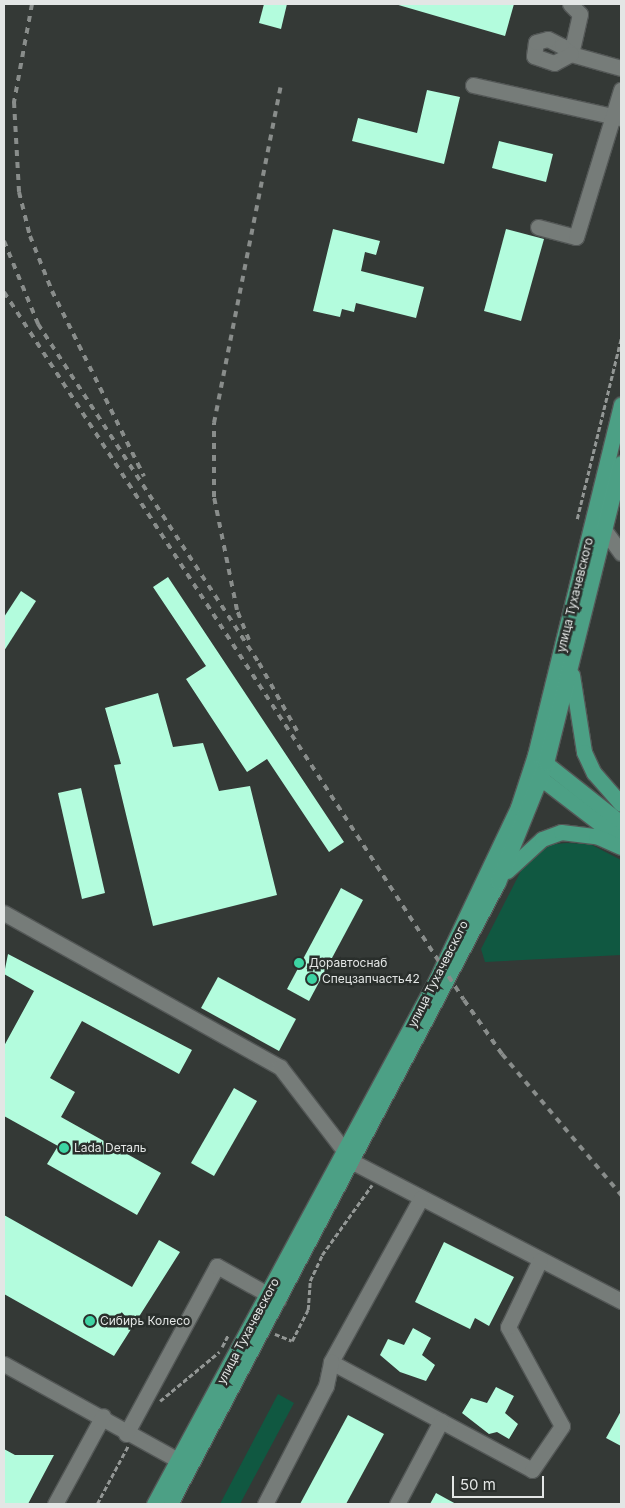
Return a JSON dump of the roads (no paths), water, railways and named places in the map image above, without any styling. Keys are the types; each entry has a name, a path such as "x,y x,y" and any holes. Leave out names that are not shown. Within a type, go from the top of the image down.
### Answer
{"main road":[{"name":"улица Тухачевского","path":"541,759 621,404"},
{"name":"улица Тухачевского","path":"170,1504 184,1464 498,882 536,774 571,665 621,463"},
{"path":"571,665 584,752 594,773 621,804"},
{"path":"541,759 621,823"},
{"name":"улица Тухачевского","path":"348,1157 488,876 536,774"},
{"path":"536,774 621,841"},
{"path":"498,882 542,839 561,832 596,836 621,847"},
{"name":"улица Тухачевского","path":"154,1504 184,1464 264,1330 274,1297"}],"street":[{"path":"570,4 580,14 571,54 621,68"},
{"path":"473,85 618,117"},
{"path":"538,227 576,237 618,117 621,90"},
{"path":"605,531 621,553"},
{"path":"4,913 280,1066 348,1157 380,1177 621,1301"},
{"path":"265,1504 326,1386 331,1362 421,1198"},
{"path":"331,1362 532,1470 562,1426 508,1327 540,1260"},
{"path":"130,1436 217,1266 274,1297"},
{"path":"4,1364 102,1416 130,1436 184,1464"},
{"path":"55,1504 102,1416"},
{"path":"397,1504 441,1421"}],"railway":[{"path":"32,4 14,102 19,192 30,236 52,291 144,476"},
{"path":"249,640 237,610 214,497 214,423 281,86"},
{"path":"4,241 38,324 259,663 297,731"},
{"path":"4,292 464,1000 502,1054 621,1195"}],"place":[{"name":"Доравтоснаб","path":"299,963"},
{"name":"Спецзапчасть42","path":"312,979"},
{"name":"Lada Dеталь","path":"64,1148"},
{"name":"Сибирь Колесо","path":"90,1321"}]}
